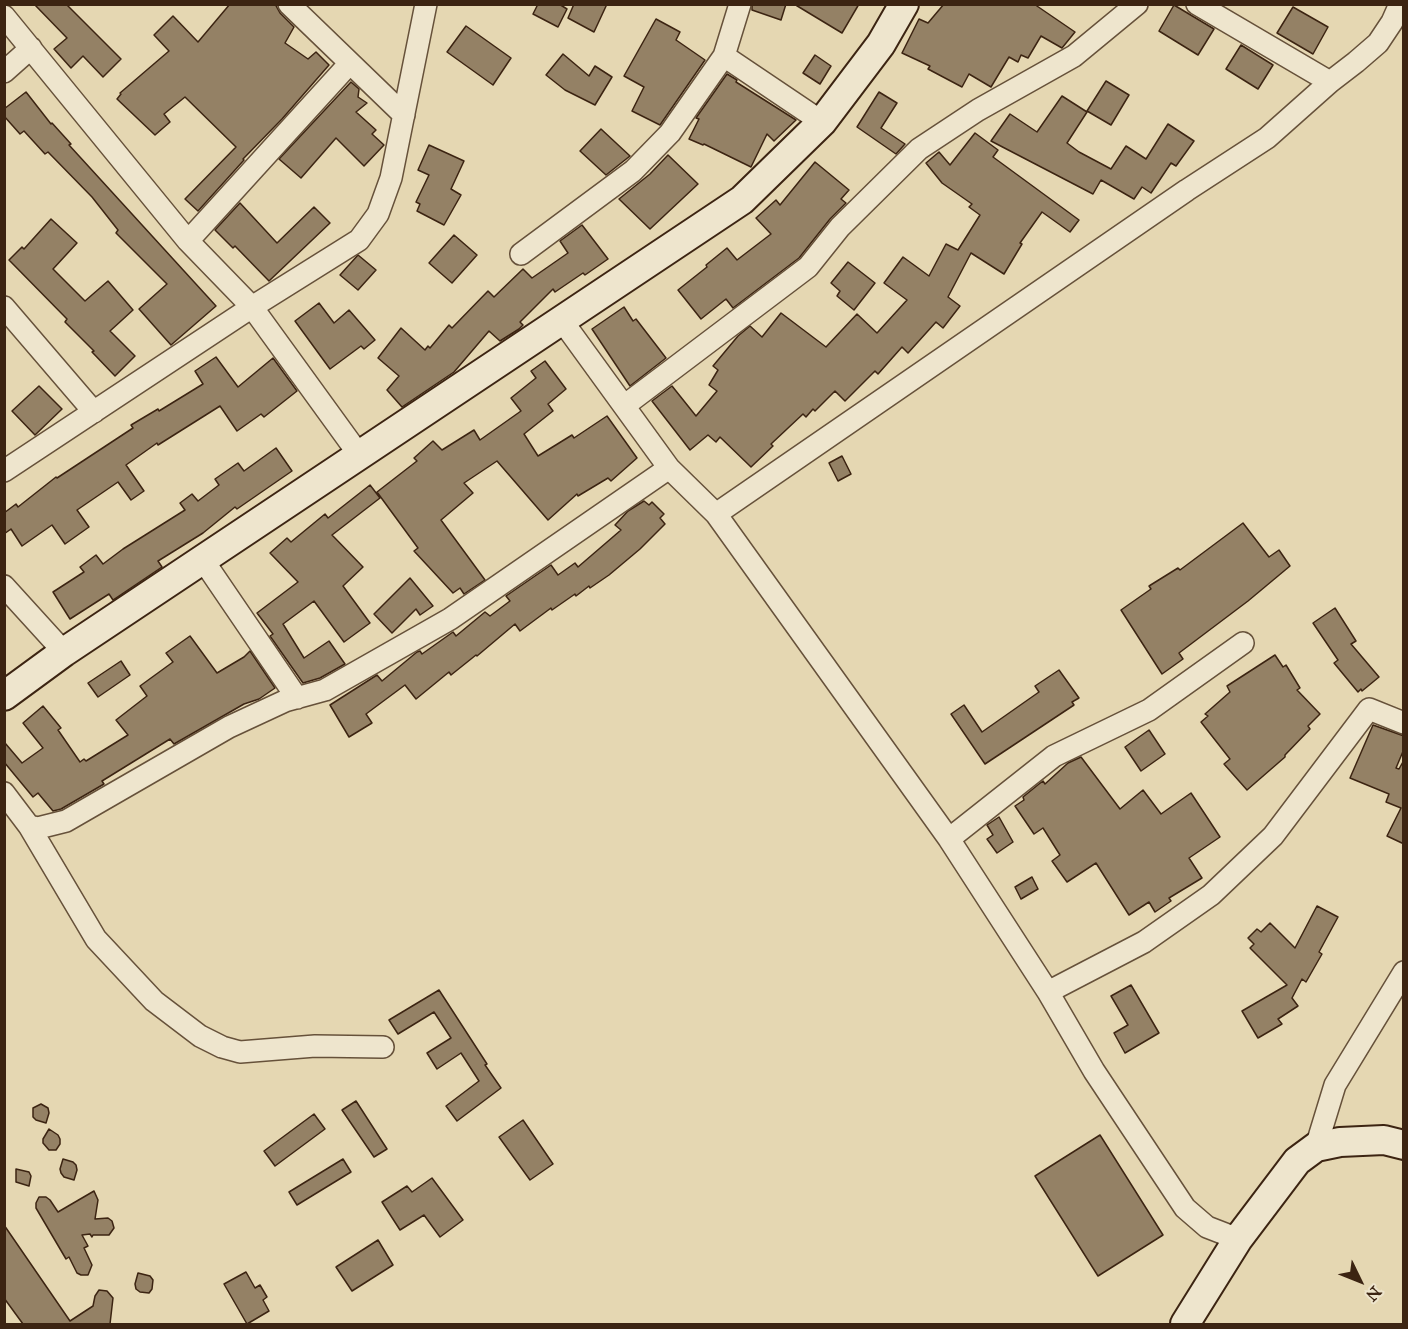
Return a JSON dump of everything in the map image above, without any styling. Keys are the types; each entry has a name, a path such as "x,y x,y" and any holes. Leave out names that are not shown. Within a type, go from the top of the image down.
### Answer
{"street":[{"path":"289,4 404,115"},
{"path":"4,471 252,307 359,240 378,214 391,178 426,4"},
{"path":"520,254 633,171 670,133 724,56 740,4"},
{"path":"4,696 64,652 742,200 822,122 881,44 904,4"},
{"path":"624,406 808,267 840,227 919,149 978,110 1074,56 1137,4"},
{"path":"1197,4 1330,82"},
{"path":"716,514 1177,197 1267,138 1378,43 1392,22 1400,4"},
{"path":"4,16 188,241 252,307 360,456"},
{"path":"4,72 31,48"},
{"path":"724,56 822,122"},
{"path":"188,241 350,63"},
{"path":"4,307 94,412"},
{"path":"562,322 669,468 716,514 949,839 1048,992 1094,1071 1185,1208 1207,1227 1238,1239"},
{"path":"29,826 38,828 66,821 229,727 285,701 325,690 450,619 669,468"},
{"path":"203,560 297,698"},
{"path":"4,586 64,652"},
{"path":"949,839 1054,756 1149,710 1243,643"},
{"path":"1048,992 1144,942 1211,895 1273,836 1369,709 1404,723"},
{"path":"4,793 29,826 96,939 154,1001 200,1036 222,1047 240,1052 315,1046 383,1047"},
{"path":"1316,1147 1335,1085 1404,972"},
{"path":"1185,1324 1238,1239 1297,1161 1316,1147 1340,1142 1384,1140 1404,1145"}],"building":[{"path":"34,4 66,4 121,59 103,77 83,56 71,68 54,49 67,38"},
{"path":"230,4 275,4 280,13 294,27 285,43 308,59 316,52 329,65 198,211 185,199 236,147 185,97 164,114 170,122 155,135 117,99 120,93 169,51 154,35 173,16 198,42"},
{"path":"538,4 559,4 567,9 558,27 533,14"},
{"path":"574,4 607,4 594,32 568,18"},
{"path":"752,4 786,4 781,20 752,10"},
{"path":"794,4 859,4 842,33"},
{"path":"944,4 1034,4 1075,32 1062,48 1041,36 1028,58 1021,55 1018,62 1009,57 991,87 969,74 962,87 928,69 930,66 902,53 919,19 928,23"},
{"path":"1174,5 1214,29 1198,55 1159,31"},
{"path":"1293,7 1328,27 1313,54 1277,33"},
{"path":"656,19 680,32 676,40 705,60 660,125 632,111 644,87 624,76"},
{"path":"466,26 511,58 493,85 447,52"},
{"path":"1241,45 1273,65 1258,89 1226,69"},
{"path":"563,54 589,76 595,66 612,77 595,105 565,90 546,75"},
{"path":"815,55 831,66 820,84 803,73"},
{"path":"727,74 796,120 774,141 767,134 751,167 689,139 699,119 696,118"},
{"path":"1106,81 1129,95 1111,125 1087,111"},
{"path":"351,82 359,89 358,97 367,103 356,112 376,130 372,134 384,145 364,166 336,138 301,178 279,159"},
{"path":"26,92 51,124 71,144 69,145 216,306 171,345 139,309 167,284 116,233 118,230 92,197 48,152 45,154 24,131 20,134 4,116 4,109"},
{"path":"879,92 897,103 881,128 905,144 896,154 857,127"},
{"path":"1062,96 1087,112 1067,143 1111,169 1126,146 1146,159 1168,124 1194,141 1176,166 1171,163 1151,193 1142,187 1134,199 1101,180 1093,194 991,141 1010,114 1037,132"},
{"path":"601,129 630,156 606,175 580,151"},
{"path":"975,133 998,150 993,157 1079,220 1070,232 1042,212 1020,243 1022,244 1004,274 971,253 948,297 960,306 943,328 936,322 908,353 902,347 878,374 875,371 845,401 835,391 815,411 813,409 806,417 803,414 771,444 773,446 751,467 720,437 716,442 708,435 690,450 652,401 672,386 696,416 717,391 709,385 718,370 713,366 738,336 750,326 762,337 781,313 826,347 857,314 877,333 907,300 884,283 903,257 929,276 946,244 958,250 980,215 969,207 972,204 942,183 926,163 939,152 950,165"},
{"path":"429,145 464,161 451,189 461,195 444,225 417,211 420,204 416,202 429,175 418,170"},
{"path":"668,155 698,184 650,229 619,199 650,174"},
{"path":"815,162 849,190 841,199 846,203 799,258 733,308 726,299 701,319 678,290 727,248 737,260 771,234 756,218 776,200 780,205"},
{"path":"240,203 277,243 314,207 330,223 269,281 235,246 233,248 215,230"},
{"path":"51,219 77,243 53,269 85,301 108,281 133,310 110,331 135,356 115,376 65,322 67,319 9,260 22,247 24,249"},
{"path":"582,225 608,259 555,292 553,289 520,322 523,325 519,329 500,341 489,331 454,372 402,407 387,390 399,376 378,358 401,328 425,350 428,346 430,348 449,325 452,328 488,291 494,297 523,269 532,278 568,253 560,241"},
{"path":"454,235 477,255 452,283 429,263"},
{"path":"358,255 376,270 358,290 340,275"},
{"path":"848,262 875,283 854,310 837,296 840,291 831,283"},
{"path":"319,303 334,323 349,310 375,340 364,349 361,346 330,369 295,321"},
{"path":"624,307 633,321 636,319 666,358 630,386 592,329"},
{"path":"216,357 238,387 273,358 297,391 264,417 261,414 237,431 220,406 158,445 157,443 126,465 144,491 131,500 118,482 77,510 89,527 65,544 52,525 22,546 11,529 4,534 4,513 16,504 18,507 56,477 133,428 131,425 203,384 195,371"},
{"path":"545,361 566,389 548,404 553,411 524,434 538,456 572,435 574,438 607,416 637,458 611,481 608,478 578,496 577,494 548,520 497,461 464,483 473,493 441,520 485,580 464,594 460,588 453,593 414,551 418,548 377,492 417,461 414,458 433,441 442,450 474,430 480,440 521,411 511,398 536,378 531,371"},
{"path":"39,386 62,409 35,435 12,411"},
{"path":"276,448 292,471 237,509 235,507 203,533 158,561 162,567 113,600 109,594 70,619 53,592 84,572 80,567 96,555 103,564 185,510 180,503 192,494 198,501 219,485 215,479 238,463 244,471"},
{"path":"842,456 851,474 838,481 829,463"},
{"path":"370,485 380,498 332,535 363,567 343,586 370,623 344,642 314,601 283,624 304,658 329,641 345,664 320,678 303,683 270,636 273,634 257,613 298,582 270,553 287,538 291,542 325,514 328,518"},
{"path":"644,501 649,505 652,502 664,514 660,518 665,524 609,575 552,610 551,608 520,631 515,624 477,656 451,675 449,672 416,699 405,685 366,714 372,723 349,737 330,705 377,675 382,681 417,652 420,651 422,654 453,632 456,636 485,612 490,616 510,601 506,596 551,565 558,575 575,563 578,567 621,530 615,525 628,511"},
{"path":"1243,523 1269,557 1279,550 1290,566 1179,653 1183,659 1162,674 1121,610 1151,589 1149,586 1178,568 1180,570"},
{"path":"410,578 433,606 420,615 416,609 392,633 374,614"},
{"path":"1335,608 1356,641 1351,644 1379,677 1362,691 1361,689 1358,692 1334,663 1338,660 1313,623"},
{"path":"190,636 217,673 250,651 275,688 259,699 244,704 174,744 170,739 102,781 104,784 61,809 53,811 38,793 33,797 4,762 5,743 22,763 43,748 23,723 43,706 61,728 58,730 80,762 84,759 86,761 128,735 116,720 147,696 140,686 173,662 166,653"},
{"path":"1275,655 1283,667 1286,665 1300,688 1297,690 1320,714 1285,757 1247,790 1224,764 1230,759 1201,722 1208,716 1205,714 1230,692 1227,686"},
{"path":"121,661 130,675 98,697 88,683"},
{"path":"1059,670 1079,698 1072,702 1074,705 985,764 951,714 964,705 982,732 1039,692 1035,686"},
{"path":"1373,725 1404,736 1404,749 1396,768 1399,769 1404,760 1404,844 1387,836 1401,808 1386,802 1389,794 1350,778"},
{"path":"1149,730 1165,754 1141,771 1125,747"},
{"path":"1081,757 1120,809 1143,790 1161,814 1191,793 1220,837 1189,858 1202,878 1169,898 1171,901 1155,912 1149,902 1129,915 1096,863 1067,882 1052,861 1060,855 1043,828 1034,834 1015,806 1043,781 1045,784 1068,763"},
{"path":"999,817 1013,842 997,853 987,839 993,835 987,825"},
{"path":"1032,877 1038,889 1021,899 1015,887"},
{"path":"1317,906 1338,917 1319,952 1322,954 1306,982 1302,979 1292,998 1298,1006 1278,1019 1282,1024 1258,1038 1242,1011 1287,985 1250,948 1254,944 1248,938 1257,929 1261,932 1270,923 1295,948"},
{"path":"1131,985 1159,1033 1125,1053 1114,1033 1128,1025 1111,996"},
{"path":"439,990 501,1088 457,1121 446,1106 479,1081 461,1053 437,1069 427,1053 451,1038 434,1012 398,1034 389,1020"},
{"path":"356,1101 387,1149 374,1157 342,1110"},
{"path":"41,1104 48,1108 46,1123 33,1117 33,1108"},
{"path":"314,1114 325,1129 275,1166 264,1151"},
{"path":"523,1120 553,1164 530,1180 499,1137"},
{"path":"49,1129 60,1139 56,1150 49,1150 43,1143"},
{"path":"1100,1135 1163,1235 1098,1276 1035,1176"},
{"path":"63,1159 76,1165 74,1180 64,1177 61,1173"},
{"path":"343,1159 351,1172 297,1205 289,1192"},
{"path":"16,1169 29,1172 31,1176 29,1186 16,1182"},
{"path":"432,1178 463,1220 440,1237 424,1215 400,1230 382,1202 407,1186 412,1192"},
{"path":"94,1191 98,1200 95,1219 108,1218 112,1221 114,1228 109,1235 93,1235 92,1237 90,1234 82,1235 88,1246 84,1248 92,1265 88,1275 81,1275 77,1273 69,1257 66,1259 36,1208 36,1203 39,1197 46,1197 58,1212"},
{"path":"4,1225 70,1321 93,1306 99,1290 107,1291 113,1298 110,1324 23,1324 4,1298"},
{"path":"378,1240 393,1265 352,1291 336,1267"},
{"path":"246,1272 255,1288 260,1285 267,1297 263,1300 269,1311 247,1324 224,1284"},
{"path":"138,1273 150,1276 153,1280 149,1293 136,1289"}]}
